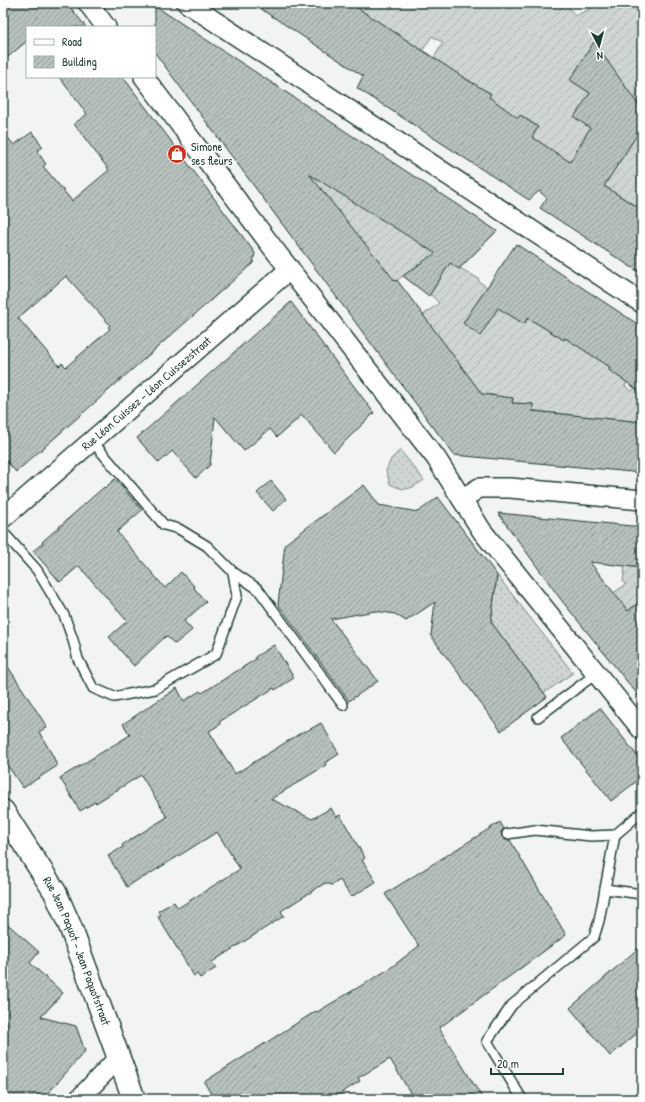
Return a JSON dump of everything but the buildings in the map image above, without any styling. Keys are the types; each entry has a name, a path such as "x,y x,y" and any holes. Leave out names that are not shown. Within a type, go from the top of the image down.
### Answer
{"street":[{"path":"88,3 105,26"},
{"path":"187,3 642,303"},
{"path":"145,78 436,458 482,531 642,730"},
{"name":"Rue Léon Cuissez - Léon Cuissezstraat","path":"3,518 290,269"},
{"path":"462,499 479,488 510,488 642,500"},
{"name":"Rue Jean Paquot - Jean Paquotstraat","path":"3,811 55,892 70,926 134,1099"},
{"path":"78,1099 119,1057"}],"lane":[{"path":"92,441 164,525 179,529 207,546 233,572 258,589 343,704"},
{"path":"3,532 38,570 64,615 78,659 93,688 114,697 155,689 216,654 237,596 233,572"},
{"path":"538,716 597,673"},
{"path":"507,834 535,830 591,836 615,835 642,812"},
{"path":"522,1099 487,1041 512,1006 594,937 599,921 615,835"},
{"path":"605,889 642,894"}],"shaded area":[{"path":"356,3 566,3 575,16 602,3 642,3 642,110 594,43 570,80 606,103 575,117 590,128 587,133 623,156 642,127 642,210 532,137 538,127 521,115 511,129 489,97 491,93 485,90 482,95 476,85 467,79 429,65 443,43 432,36 415,62 404,39 354,6"},
{"path":"314,172 433,250 414,279 407,273 379,293 329,203 332,200 324,192 309,203 309,179"},
{"path":"441,257 479,279 478,281 487,287 485,290 524,324 528,318 564,340 565,337 610,367 609,370 627,382 625,386 632,391 637,385 642,388 642,422 532,410 533,404 512,403 513,398 494,400 494,395 482,394 411,324 439,303 430,294 440,279"},
{"path":"400,450 424,480 407,489 390,484 386,471 391,459"},
{"path":"625,566 642,568 642,600 626,612 612,594 626,584 623,582"},
{"path":"497,575 573,673 544,693 491,622"}],"place":[{"name":"Simone ses fleurs","path":"177,154"}]}
